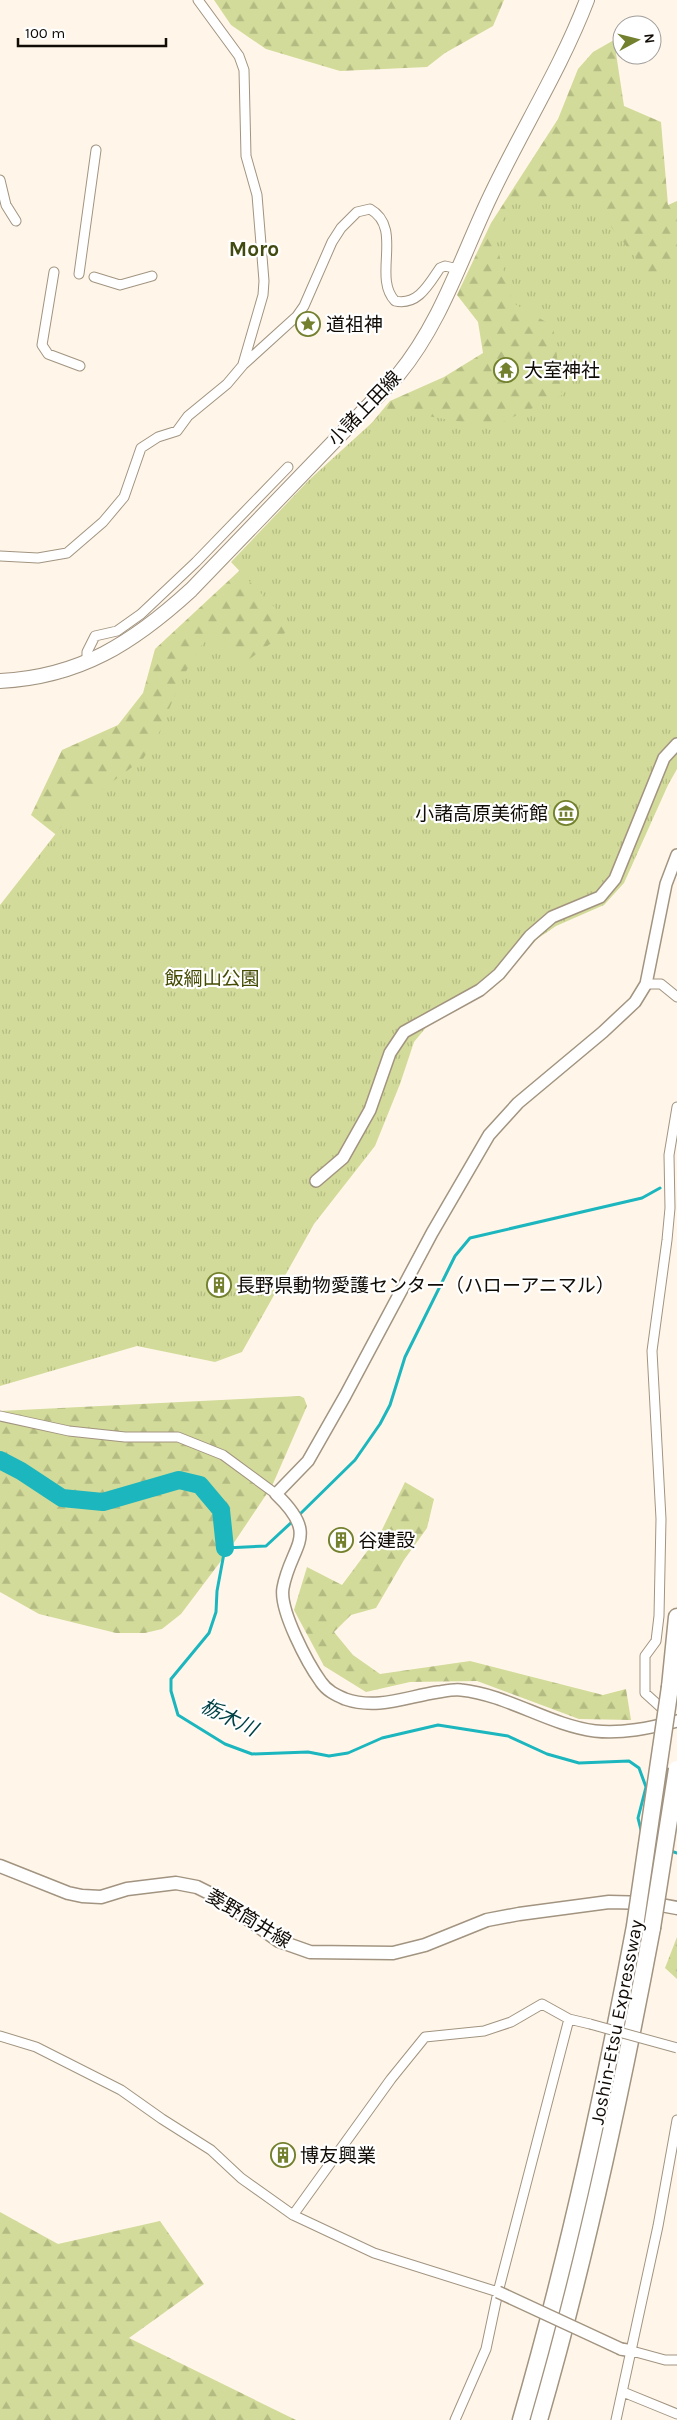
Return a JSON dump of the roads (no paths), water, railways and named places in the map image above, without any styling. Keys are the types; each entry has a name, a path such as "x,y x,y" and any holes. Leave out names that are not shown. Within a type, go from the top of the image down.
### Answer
{"highway":[{"name":"Joshin-Etsu Expressway","path":"521,2420 582,2184 615,2035 635,1926 670,1687 677,1617"},
{"name":"Joshin-Etsu Expressway","path":"539,2420 599,2187 652,1928 677,1769"}],"main road":[{"name":"小諸上田線","path":"0,681 42,676 87,663 109,653 138,634 191,590 398,375 427,335 490,197 587,0"},
{"name":"菱野筒井線","path":"0,1866 68,1893 82,1896 101,1897 127,1890 170,1883 197,1887 215,1896 279,1941 310,1952 393,1953 425,1945 487,1920 609,1902 650,1902 677,1908"}],"street":[{"path":"198,0 239,56 244,70 246,156 257,195 264,280 263,295 243,365"},
{"path":"79,274 96,150"},
{"path":"0,180 6,205 16,221"},
{"path":"0,556 47,557 67,553 75,548 118,506 124,497 141,448 158,437 177,431 188,416 226,384 304,306 332,242 357,212 370,209 377,213 382,220 386,235 389,290 395,301 413,300 420,295 440,268 445,266 458,269"},
{"path":"54,272 42,345 48,354 80,366"},
{"path":"94,277 120,285 152,276"},
{"path":"87,663 87,652 95,636 117,631 141,614 196,562 288,467"},
{"path":"316,1181 343,1158 370,1110 390,1053 404,1032 480,990 499,974 530,936 544,923 552,917 600,897 615,879 664,758 677,744"},
{"path":"276,1494 312,1454 432,1233 489,1135 518,1103 603,1032 635,1002 646,984 666,884 677,856"},
{"path":"646,984 661,984 677,997"},
{"path":"677,1107 669,1155 673,1179 668,1240 652,1351 661,1519 659,1616 656,1641 645,1656 644,1675 645,1693 677,1721"},
{"path":"0,1416 69,1431 125,1437 178,1437 223,1455 276,1494 288,1506 299,1526 301,1539 283,1589 284,1606 307,1658 321,1684 331,1693 360,1704 386,1704 415,1695 459,1689 505,1700 571,1725 595,1731 652,1728 677,1721"},
{"path":"293,2215 391,2079 425,2037 484,2031 511,2022 542,2004 569,2019 677,2048"},
{"path":"455,2420 486,2349 498,2292 569,2019"},
{"path":"0,2036 36,2047 121,2090 211,2150 241,2178 293,2215 374,2253 498,2292 627,2350 665,2360 677,2360"},
{"path":"616,2420 623,2392 627,2350 658,2226 677,2120"},
{"path":"623,2392 677,2414"}],"waterway":[{"path":"298,1516 355,1460 380,1424 390,1405 405,1357 455,1256 470,1238 642,1198 660,1188"},
{"name":"栃木川","path":"0,1460 21,1471 62,1498 103,1502 179,1480 200,1485 221,1510 225,1548"},
{"name":"栃木川","path":"294,1520 266,1546 225,1548 217,1591 216,1612 209,1633 171,1679 171,1691 178,1715 225,1744 252,1754 308,1752 329,1756 348,1753 382,1738 438,1725 508,1736 547,1754 579,1763 629,1761 639,1768 646,1787 638,1818 642,1834"},
{"name":"栃木川","path":"668,1850 677,1853"}],"place":[{"name":"道祖神","path":"308,324"},
{"name":"大室神社","path":"506,370"},
{"name":"小諸高原美術館","path":"566,813"},
{"name":"長野県動物愛護センター（ハローアニマル）","path":"219,1285"},
{"name":"谷建設","path":"341,1540"},
{"name":"博友興業","path":"283,2155"}],"district":[{"name":"Moro","path":"254,249"}],"park label":[{"name":"飯綱山公園","path":"212,978"}]}
